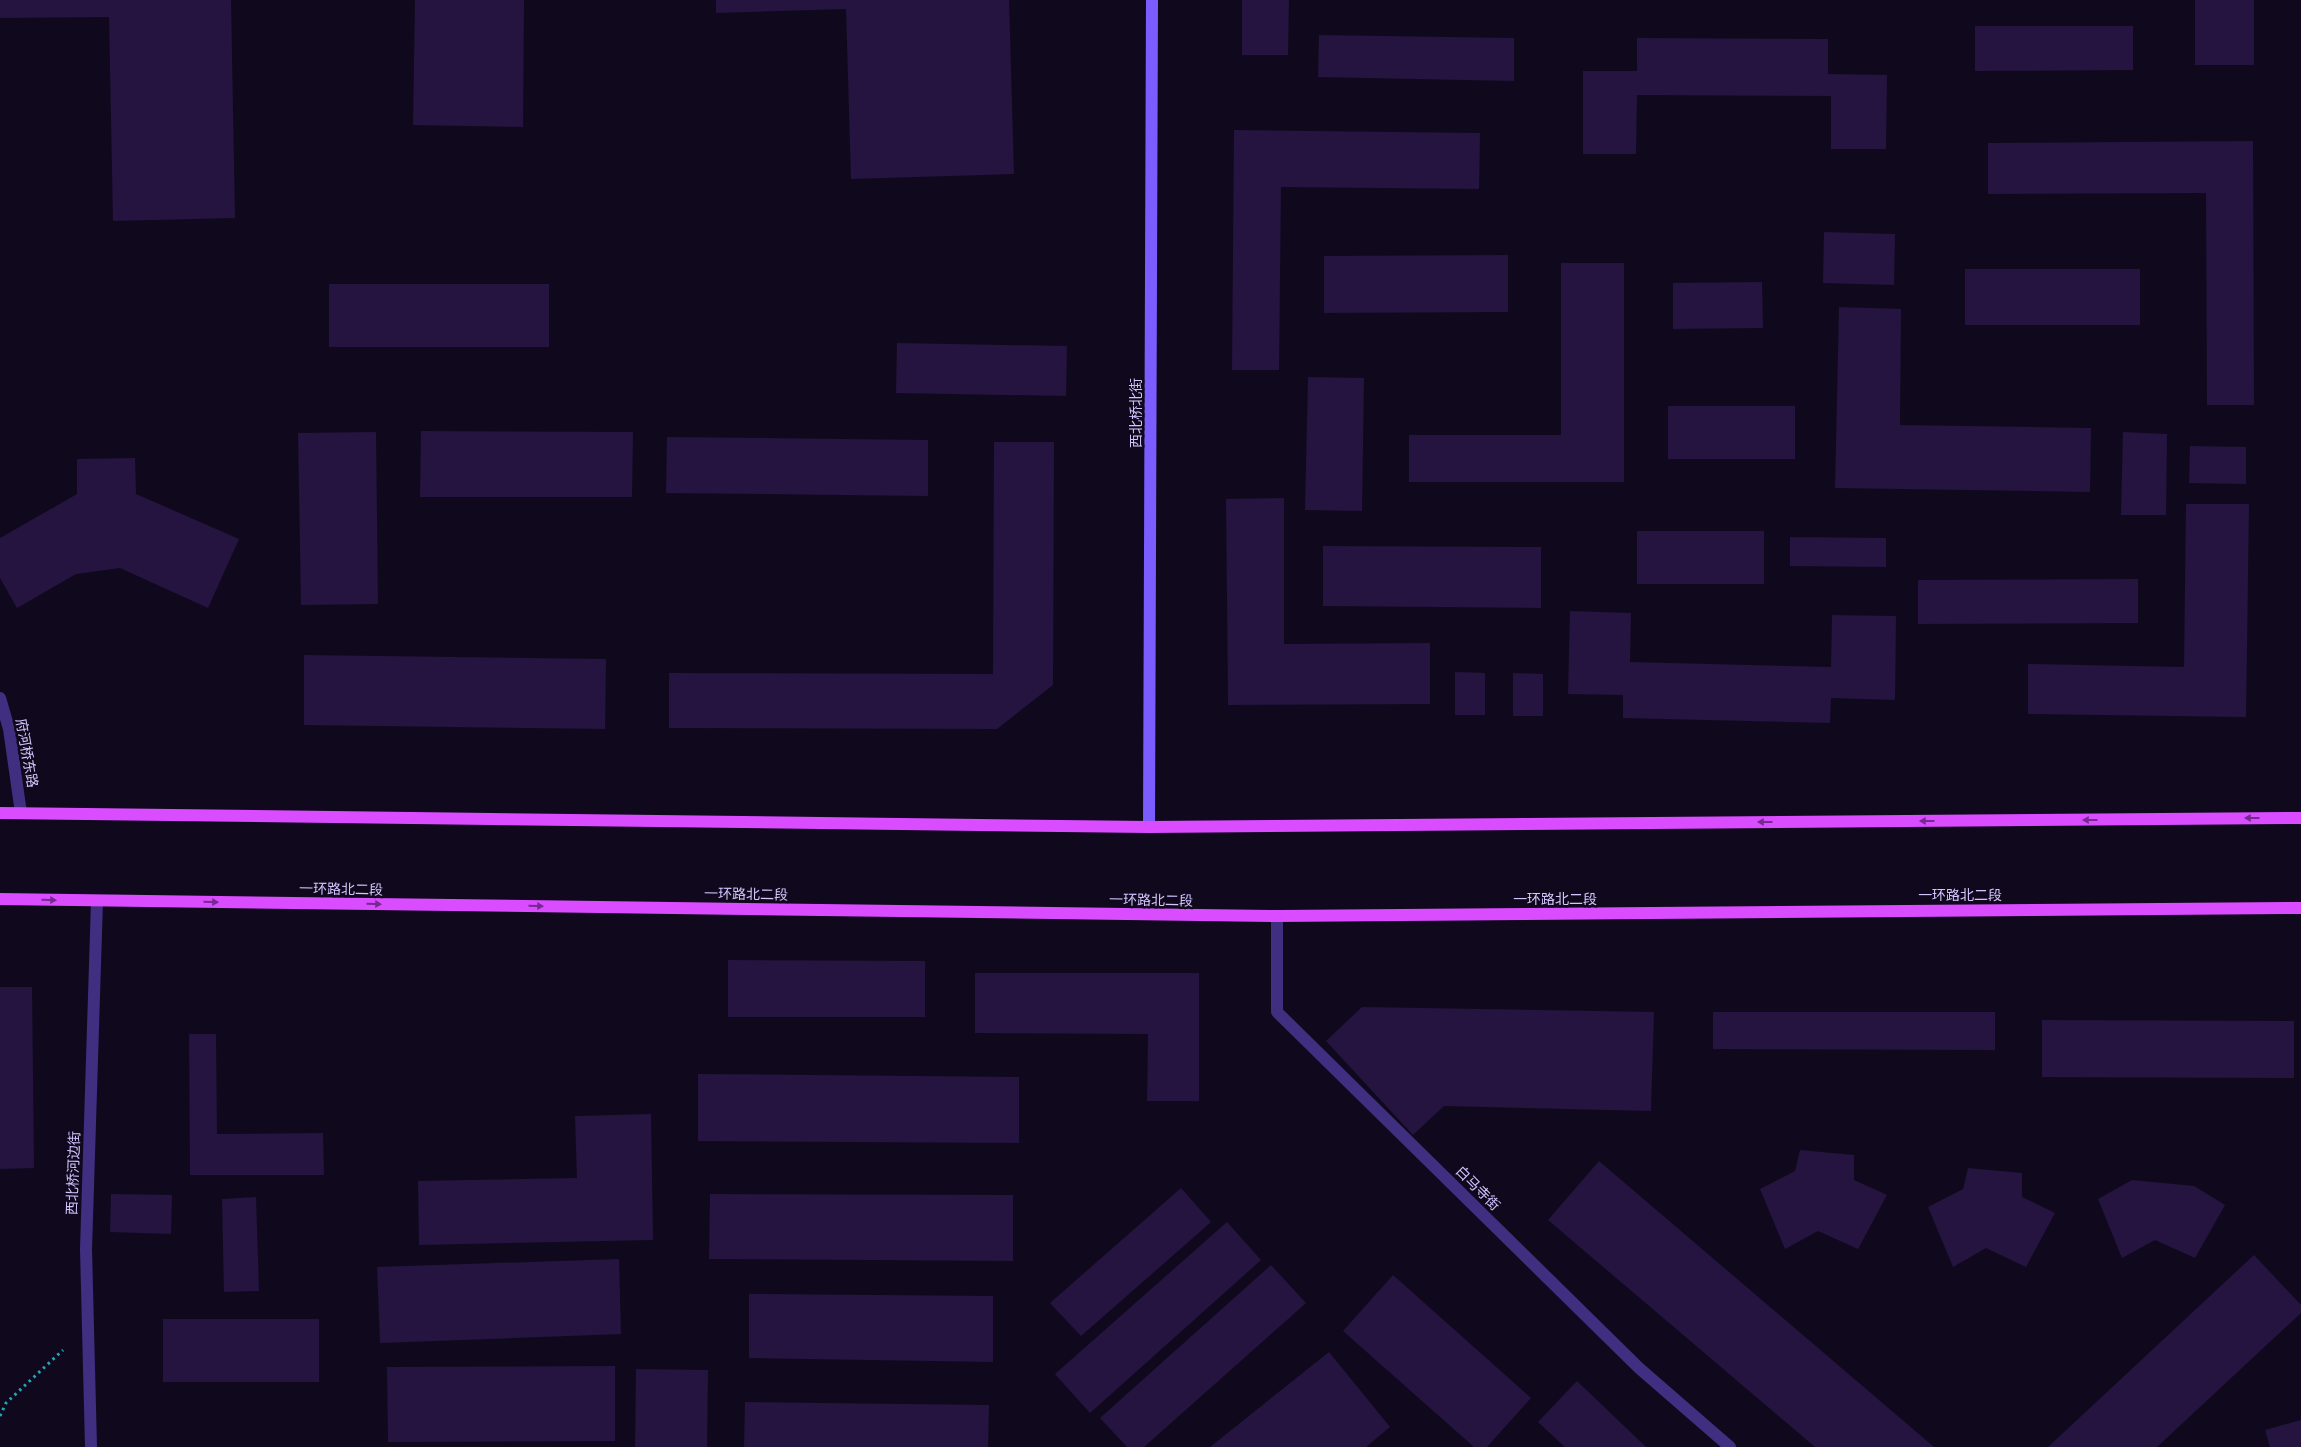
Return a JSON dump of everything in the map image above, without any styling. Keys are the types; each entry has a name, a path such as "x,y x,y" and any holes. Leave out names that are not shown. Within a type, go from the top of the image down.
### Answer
{"main road":[{"path":"0,813 1149,827 2301,818"},
{"name":"一环路北二段","path":"0,899 1277,916 2301,908"}],"street":[{"name":"西北桥北街","path":"1149,827 1152,0"},
{"name":"府河桥东路","path":"0,698 9,729 21,813"},
{"name":"西北桥河边街","path":"91,1447 86,1249 97,901"},
{"name":"白马寺街","path":"1277,916 1277,1012 1639,1368 1730,1447"}],"path":[{"path":"0,1416 6,1403 88,1328"}],"building":[{"path":"0,0 231,0 235,218 113,221 109,17 0,18"},
{"path":"415,0 524,0 523,127 413,125"},
{"path":"716,0 1009,0 1014,174 851,179 846,9 716,13"},
{"path":"1242,0 1289,0 1288,55 1242,55"},
{"path":"2195,0 2254,0 2254,65 2195,65"},
{"path":"1975,26 2133,26 2133,70 1975,71"},
{"path":"1319,35 1514,38 1514,81 1318,77"},
{"path":"1637,38 1828,39 1828,74 1887,75 1886,149 1831,149 1831,96 1637,95 1636,154 1583,154 1583,71 1637,71"},
{"path":"1234,130 1480,133 1479,189 1281,187 1279,370 1232,370"},
{"path":"2253,141 2254,405 2207,405 2206,193 1988,194 1988,143"},
{"path":"1824,232 1895,234 1894,285 1823,283"},
{"path":"1508,255 1508,312 1324,313 1324,256"},
{"path":"1561,263 1624,263 1624,482 1409,482 1409,435 1561,435"},
{"path":"1965,269 2140,269 2140,325 1965,325"},
{"path":"1762,282 1763,328 1673,329 1673,283"},
{"path":"329,284 549,284 549,347 329,347"},
{"path":"1839,307 1901,309 1900,425 2091,428 2090,492 1835,488"},
{"path":"897,343 1067,346 1066,396 896,393"},
{"path":"1308,377 1364,378 1362,511 1305,510"},
{"path":"1668,406 1795,406 1795,459 1668,459"},
{"path":"421,431 633,432 632,497 420,497"},
{"path":"376,432 378,604 301,605 298,433"},
{"path":"2123,432 2167,434 2166,515 2121,515"},
{"path":"667,437 928,440 928,496 666,493"},
{"path":"994,442 1054,442 1053,685 997,729 669,728 669,673 993,674"},
{"path":"2190,446 2246,447 2246,484 2189,483"},
{"path":"135,458 136,494 239,539 208,608 120,568 76,574 17,608 0,578 0,538 77,494 77,459"},
{"path":"1284,498 1284,644 1430,643 1430,704 1228,705 1226,499"},
{"path":"2186,504 2249,504 2246,717 2028,714 2028,664 2184,667"},
{"path":"1637,531 1764,531 1764,584 1637,584"},
{"path":"1790,537 1886,538 1886,567 1790,566"},
{"path":"1323,546 1541,547 1541,608 1323,606"},
{"path":"2138,579 2138,623 1918,624 1918,580"},
{"path":"1570,611 1631,613 1630,662 1831,667 1832,615 1896,616 1895,700 1831,698 1830,723 1623,718 1623,695 1568,694"},
{"path":"304,655 606,659 605,729 304,725"},
{"path":"1455,672 1485,673 1485,715 1455,715"},
{"path":"1513,673 1543,674 1543,716 1513,716"},
{"path":"728,960 925,961 925,1017 728,1017"},
{"path":"975,973 1199,973 1199,1101 1147,1101 1148,1034 975,1033"},
{"path":"0,987 32,987 34,1168 0,1169"},
{"path":"1362,1007 1654,1012 1651,1111 1444,1106 1413,1135 1326,1041"},
{"path":"1713,1012 1995,1012 1995,1050 1713,1049"},
{"path":"2042,1020 2294,1021 2294,1078 2042,1077"},
{"path":"189,1034 216,1034 217,1134 323,1133 324,1175 190,1175"},
{"path":"698,1074 1019,1077 1019,1143 698,1141"},
{"path":"651,1114 653,1240 419,1245 418,1181 577,1178 575,1116"},
{"path":"1800,1150 1854,1155 1854,1180 1887,1195 1858,1249 1818,1231 1785,1249 1760,1189 1795,1171"},
{"path":"1599,1161 1934,1447 1815,1447 1548,1220"},
{"path":"1968,1168 2022,1173 2022,1197 2055,1213 2026,1267 1986,1248 1953,1267 1928,1207 1963,1189"},
{"path":"2132,1180 2194,1186 2225,1205 2195,1258 2155,1240 2122,1258 2098,1199"},
{"path":"1181,1188 1211,1222 1081,1336 1050,1303"},
{"path":"111,1194 172,1195 171,1234 110,1232"},
{"path":"710,1194 1013,1195 1013,1261 709,1259"},
{"path":"256,1197 259,1291 224,1292 222,1199"},
{"path":"1227,1222 1261,1260 1090,1413 1055,1374"},
{"path":"2254,1255 2301,1305 2301,1313 2157,1447 2048,1447"},
{"path":"619,1259 621,1334 380,1343 377,1267"},
{"path":"1271,1265 1306,1303 1144,1447 1127,1447 1100,1418"},
{"path":"1393,1275 1531,1398 1487,1447 1474,1447 1343,1331"},
{"path":"749,1294 993,1296 993,1362 749,1358"},
{"path":"163,1319 319,1319 319,1382 163,1382"},
{"path":"1329,1352 1390,1427 1366,1447 1210,1447"},
{"path":"615,1366 615,1441 388,1442 387,1367"},
{"path":"636,1369 708,1370 707,1447 635,1447"},
{"path":"1577,1381 1646,1447 1565,1447 1538,1422"},
{"path":"745,1402 989,1405 988,1447 744,1447"},
{"path":"2301,1420 2301,1447 2270,1447 2265,1430"}]}
